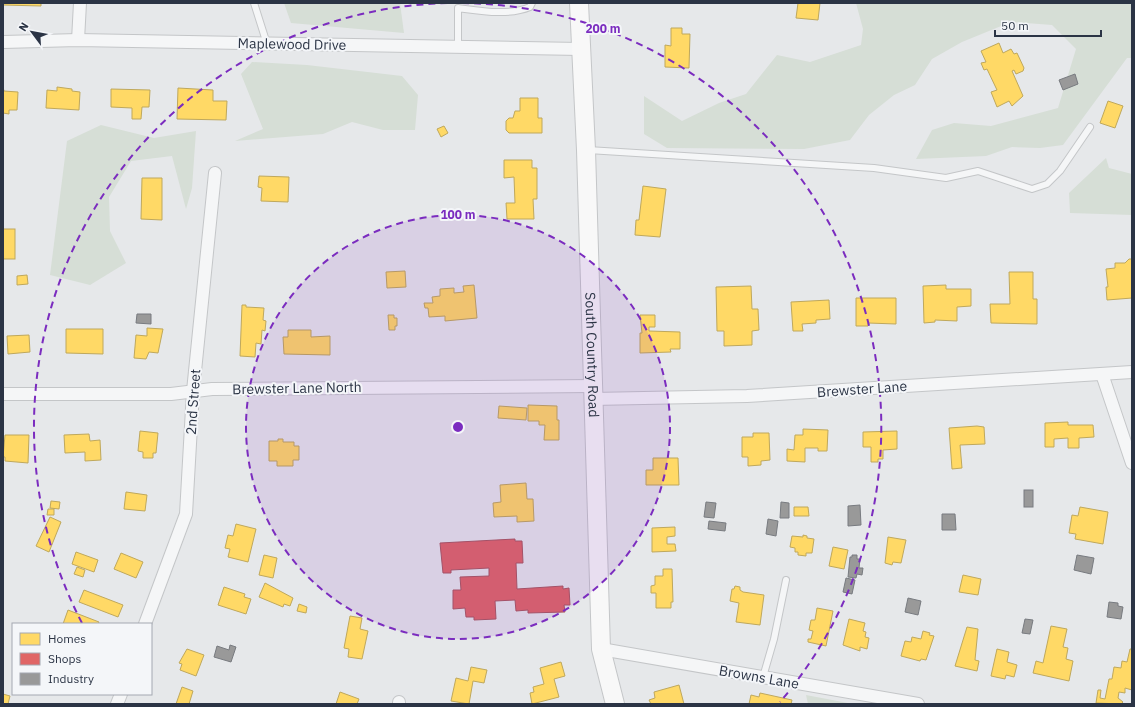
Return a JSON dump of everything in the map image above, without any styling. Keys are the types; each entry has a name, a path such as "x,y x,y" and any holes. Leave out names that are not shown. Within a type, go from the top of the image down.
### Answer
{"main road":[{"name":"South Country Road","path":"580,3 586,150 592,392 600,560 601,649 615,704"}],"street":[{"path":"78,40 80,3"},
{"name":"Maplewood Drive","path":"3,42 78,40 581,49"},
{"name":"2nd Street","path":"145,623 186,514 193,391 215,173"},
{"name":"Brewster Lane","path":"592,392 747,396 1132,372"},
{"path":"1102,374 1132,463"},
{"name":"Brewster Lane North","path":"3,394 171,394 212,389 592,392"},
{"name":"Browns Lane","path":"601,649 918,704"}],"lane":[{"path":"254,3 267,44"},
{"path":"458,47 458,8 492,12 520,12 530,7 532,3"},
{"path":"586,150 874,168 946,178 978,171 1032,189 1047,184 1060,171 1090,127"},
{"path":"763,677 774,638 786,580"}],"shaded area":[{"path":"284,3 400,3 404,33 291,23"},
{"path":"856,3 1132,3 1132,58 1127,58 1063,145 1040,148 1012,147 986,156 916,159 932,130 954,123 991,126 1058,108 1076,49 1052,25 1011,22 962,42 932,59 915,85 894,95 869,115 850,140 804,149 667,148 644,134 644,96 682,121 719,103 746,94 777,55 810,62 861,45 863,29"},
{"path":"252,62 307,65 402,76 418,95 415,130 383,130 352,122 323,134 235,141 263,129 241,74"},
{"path":"101,125 154,138 196,131 192,188 186,209 172,156 131,161 109,197 110,231 126,263 90,285 50,275 67,141"},
{"path":"1106,158 1109,168 1132,174 1132,215 1070,213 1069,193"},
{"path":"806,695 853,704 808,704"}],"building: Homes":[{"path":"3,3 41,3 41,6 3,5"},
{"path":"798,3 820,3 818,20 796,18"},
{"path":"671,28 682,28 682,34 690,34 689,68 665,67 665,45 671,46"},
{"path":"999,43 1003,53 1011,49 1014,54 1017,53 1024,68 1023,71 1016,74 1014,70 1012,71 1023,96 1012,106 1009,101 997,107 991,92 997,90 987,69 984,70 981,63 986,62 981,51"},
{"path":"3,87 4,91 18,92 17,110 9,110 9,114 3,113"},
{"path":"57,87 72,89 72,91 80,92 79,110 46,108 47,90 57,91"},
{"path":"178,88 213,90 213,101 227,101 226,120 177,119"},
{"path":"111,89 150,90 149,107 142,107 141,119 132,119 132,108 111,107"},
{"path":"520,98 538,98 538,118 542,118 542,133 509,133 506,130 506,121 509,118 513,118 515,111 520,111"},
{"path":"1108,101 1123,106 1115,128 1100,123"},
{"path":"444,126 448,133 441,137 437,129"},
{"path":"504,160 532,160 532,168 537,168 537,199 533,199 534,219 507,219 506,203 515,203 514,177 504,178"},
{"path":"259,176 289,177 288,202 261,201 262,188 258,187"},
{"path":"142,178 162,178 162,220 141,219"},
{"path":"643,186 666,189 660,237 635,235 636,220 639,220"},
{"path":"3,229 15,229 15,259 3,259"},
{"path":"1129,259 1132,259 1132,298 1107,300 1106,287 1108,287 1106,269 1115,268 1115,263 1125,263"},
{"path":"405,271 406,287 387,288 386,272"},
{"path":"1009,272 1033,272 1033,299 1037,299 1037,324 991,323 990,304 1010,304"},
{"path":"27,275 28,284 17,285 17,276"},
{"path":"474,285 477,318 445,321 445,316 429,317 428,308 425,308 424,303 433,303 432,297 440,296 440,289 454,288 454,293 464,292 463,286"},
{"path":"946,285 946,289 971,289 971,306 957,307 957,321 935,320 935,322 924,323 923,286"},
{"path":"751,286 752,309 758,309 759,330 752,331 752,345 724,346 724,331 717,331 716,287"},
{"path":"856,298 896,298 896,324 868,323 868,326 856,326"},
{"path":"829,300 830,319 816,320 816,323 802,324 803,331 793,331 791,302"},
{"path":"242,305 246,305 246,307 264,308 263,320 266,321 265,331 262,330 261,344 256,343 255,357 240,356"},
{"path":"388,315 394,315 394,318 397,318 397,326 395,326 395,330 389,330"},
{"path":"640,315 655,315 655,327 649,327 649,331 680,332 680,349 670,349 671,352 640,353 640,333 642,333"},
{"path":"147,328 163,329 158,353 149,352 146,359 134,358 136,335 147,336"},
{"path":"66,329 103,329 103,354 66,353"},
{"path":"288,330 311,330 311,337 330,336 330,355 284,354 283,337 288,337"},
{"path":"29,335 30,352 8,354 7,336"},
{"path":"528,405 557,406 559,440 544,440 545,425 539,425 539,421 528,421"},
{"path":"499,406 527,408 526,420 498,418"},
{"path":"1068,422 1068,425 1093,425 1094,437 1079,438 1079,448 1068,448 1068,438 1054,439 1054,447 1045,447 1045,423"},
{"path":"984,427 985,444 960,445 962,468 952,469 949,428"},
{"path":"803,429 828,430 827,451 818,451 818,448 805,448 805,462 787,461 787,449 794,450 795,435 803,435"},
{"path":"140,431 158,433 156,453 153,453 153,458 143,458 143,452 138,451"},
{"path":"897,431 897,449 883,450 883,459 878,459 878,462 871,462 871,447 863,447 863,432"},
{"path":"753,433 769,433 770,460 761,461 761,465 748,466 748,457 742,457 742,437 753,437"},
{"path":"89,434 90,441 100,440 101,460 85,461 85,452 65,453 64,435"},
{"path":"5,435 29,435 28,463 5,461 5,457 3,457"},
{"path":"278,439 283,439 283,442 294,442 294,446 299,446 299,460 293,460 293,466 277,466 277,461 269,461 269,441 278,441"},
{"path":"653,458 678,458 679,485 646,485 646,470 653,470"},
{"path":"526,483 527,499 533,499 534,521 517,522 517,516 494,517 493,503 501,502 500,485"},
{"path":"126,492 147,495 145,511 124,509"},
{"path":"51,501 60,502 59,509 50,508"},
{"path":"794,507 808,507 809,516 794,516"},
{"path":"1080,507 1108,512 1103,544 1075,539 1076,534 1069,533 1072,515 1078,516"},
{"path":"48,509 54,509 54,515 47,515"},
{"path":"50,517 61,522 49,552 36,546"},
{"path":"236,524 256,529 248,562 228,557 230,549 225,548 228,535 233,536"},
{"path":"675,527 675,536 667,537 667,544 675,544 676,551 652,552 652,528"},
{"path":"803,535 807,536 807,538 814,539 812,553 806,553 806,556 798,555 798,552 795,552 795,548 790,547 792,536 803,537"},
{"path":"888,537 906,540 901,563 893,562 892,565 885,563"},
{"path":"833,547 848,550 844,569 829,566"},
{"path":"76,552 98,560 94,572 72,564"},
{"path":"121,553 143,562 136,578 114,569"},
{"path":"264,555 277,558 273,578 259,575"},
{"path":"77,567 85,570 83,577 74,574"},
{"path":"663,569 672,569 673,602 671,602 671,608 656,608 656,593 651,593 651,586 655,585 655,576 663,576"},
{"path":"963,575 981,579 978,595 959,592"},
{"path":"265,583 293,598 290,606 284,604 283,607 259,597"},
{"path":"735,586 740,587 740,590 743,592 764,595 760,625 736,622 739,603 730,601 732,589 734,589"},
{"path":"224,587 245,594 244,597 251,599 246,614 218,605"},
{"path":"84,590 123,605 118,617 79,602"},
{"path":"299,604 307,607 306,613 297,611"},
{"path":"817,608 833,611 826,646 808,642 808,639 811,639 813,631 809,630 811,620 815,620"},
{"path":"68,610 99,622 98,623 63,623"},
{"path":"350,616 362,618 360,629 368,631 362,659 348,657 349,649 344,648"},
{"path":"849,619 865,623 863,631 866,632 865,637 869,638 867,649 860,647 860,651 843,645"},
{"path":"1051,626 1067,629 1063,647 1068,648 1066,659 1073,661 1069,681 1033,673 1036,661 1043,663"},
{"path":"967,627 978,629 975,660 979,661 977,671 955,666"},
{"path":"923,631 934,636 926,660 921,659 920,661 901,656 905,641 911,642 912,637 921,639"},
{"path":"187,649 204,655 196,676 180,670 182,664 179,663"},
{"path":"997,649 1009,652 1007,662 1017,665 1014,677 1006,675 1005,679 991,676"},
{"path":"1130,649 1132,649 1132,690 1125,688 1125,693 1119,692 1118,698 1123,702 1121,704 1096,703 1098,690 1101,690 1100,698 1105,699 1109,679 1112,679 1114,667 1121,668 1122,661 1127,662"},
{"path":"561,662 565,676 554,679 559,697 532,704 530,693 534,692 533,687 544,684 540,668"},
{"path":"471,667 487,670 484,683 473,681 469,704 451,701 456,678 468,681"},
{"path":"679,685 684,704 651,704 649,700 655,698 654,692"},
{"path":"182,687 193,691 189,704 176,704"},
{"path":"340,692 359,699 357,704 336,704"},
{"path":"760,693 792,700 791,704 749,704 751,695 759,697"},
{"path":"3,694 10,696 8,704 3,704"}],"building: Shops":[{"path":"515,539 515,541 522,541 523,563 516,563 517,589 563,586 563,589 569,588 570,605 564,605 565,612 528,613 528,610 516,611 515,600 495,601 496,619 474,620 474,617 466,617 465,608 453,609 453,590 461,590 460,577 489,576 489,568 451,570 451,573 443,573 440,543"}],"building: Industry":[{"path":"1075,74 1078,84 1063,90 1059,80"},
{"path":"137,314 151,314 151,324 136,323"},
{"path":"1024,490 1033,490 1033,507 1024,507"},
{"path":"706,502 716,503 714,518 704,517"},
{"path":"781,502 789,503 789,518 780,518"},
{"path":"860,505 861,525 848,526 848,506"},
{"path":"942,514 955,514 956,530 942,530"},
{"path":"768,519 778,521 776,536 766,534"},
{"path":"709,521 726,523 725,531 708,529"},
{"path":"852,555 857,555 857,559 860,559 859,568 863,568 862,575 857,574 856,578 848,577 850,557 852,557"},
{"path":"1077,555 1094,558 1091,574 1074,570"},
{"path":"846,578 855,580 852,594 843,592"},
{"path":"908,598 921,601 918,615 905,612"},
{"path":"1109,602 1118,603 1118,606 1123,607 1121,619 1107,617"},
{"path":"1025,619 1033,620 1030,634 1022,633"},
{"path":"230,645 236,647 231,662 214,657 217,646 229,650"}]}
